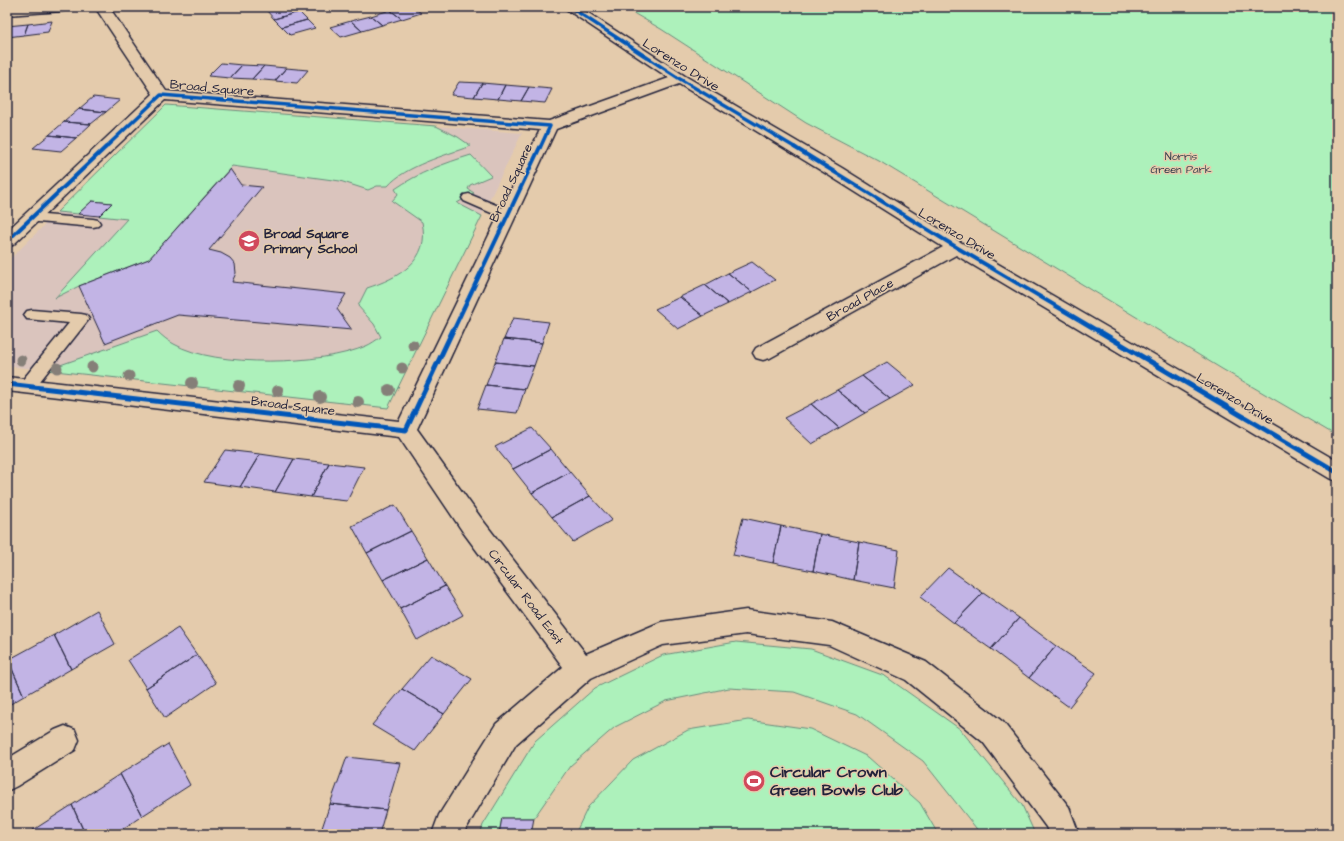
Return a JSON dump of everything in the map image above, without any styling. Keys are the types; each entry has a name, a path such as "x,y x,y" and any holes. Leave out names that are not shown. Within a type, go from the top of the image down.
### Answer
{"street":[{"path":"7,11 62,7"},
{"name":"Broad Square","path":"102,7 161,95"},
{"name":"Lorenzo Drive","path":"570,7 680,79 836,172 956,247 1337,472"},
{"name":"Broad Square","path":"7,241 161,95 550,126 680,79"},
{"name":"Broad Square","path":"7,384 406,430 550,126"},
{"name":"Broad Place","path":"763,352 956,247"},
{"name":"Circular Road East","path":"406,430 472,525 581,669"},
{"path":"448,834 450,826 506,734 581,669 661,634 746,622 832,634 916,671 993,732 1058,818 1064,834"},
{"path":"7,776 65,740"}],"lane":[{"path":"469,198 508,215"},
{"path":"32,218 93,223"},
{"path":"27,386 81,319 32,315"}],"shaded area":[{"name":"Broad Square Primary School","path":"166,105 522,133 388,408 7,366 7,262"}],"green space":[{"name":"Norris Green Park","path":"623,7 1337,7 1337,436 1222,369 879,161 806,123 661,29"},
{"path":"166,105 436,126 458,137 471,146 438,157 415,167 395,179 388,186 377,186 368,190 340,181 232,166 149,259 79,286 55,298 127,219 99,216 111,203 92,201 78,214 57,212"},
{"path":"471,155 491,176 470,185 468,189 474,193 457,203 482,216 388,408 46,370 157,331 172,343 192,352 215,357 241,360 297,360 324,357 347,352 368,345 381,337 374,324 358,306 367,288 390,279 410,266 422,247 422,222 392,201 398,194 395,189 432,169"},
{"path":"736,642 811,649 885,676 960,729 1022,805 1035,834 979,834 976,828 923,761 857,714 794,692 729,688 666,701 615,727 570,766 534,818 502,818 499,834 480,834 483,825 535,741 595,688 663,655"},
{"name":"Circular Crown Green Bowls Club","path":"748,720 810,729 868,757 920,803 938,834 575,834 588,807 633,760 688,730"}],"building":[{"path":"263,7 282,7 267,11"},
{"path":"282,7 293,7 299,12 274,19 267,11"},
{"path":"400,7 413,7 421,13 402,19 390,10"},
{"path":"390,10 402,19 382,25 371,16"},
{"path":"299,12 307,20 282,27 274,19"},
{"path":"371,16 382,25 362,31 351,21"},
{"path":"307,20 315,28 290,35 282,27"},
{"path":"52,21 48,32 24,35 28,24"},
{"path":"351,21 362,31 341,37 330,27"},
{"path":"28,24 24,35 7,37 7,26"},
{"path":"221,63 242,65 230,78 208,76"},
{"path":"242,65 264,66 252,79 230,78"},
{"path":"264,66 286,68 275,81 252,79"},
{"path":"286,68 308,70 297,83 275,81"},
{"path":"459,82 482,83 474,97 451,95"},
{"path":"482,83 505,85 498,99 474,97"},
{"path":"505,85 529,87 521,101 498,99"},
{"path":"529,87 552,89 545,103 521,101"},
{"path":"93,97 120,100 106,112 79,109"},
{"path":"79,109 106,112 91,124 64,122"},
{"path":"64,122 91,124 76,138 49,135"},
{"path":"49,135 76,138 61,151 33,148"},
{"path":"230,169 241,185 262,187 209,250 221,253 230,258 235,264 236,273 232,282 346,294 337,309 352,330 178,315 105,343 79,286 149,259"},
{"path":"92,201 112,203 99,216 78,214"},
{"path":"752,262 775,280 752,292 728,273"},
{"path":"728,273 752,292 728,304 705,285"},
{"path":"705,285 728,304 703,316 680,297"},
{"path":"680,297 703,316 678,329 655,309"},
{"path":"513,318 549,322 542,343 504,339"},
{"path":"504,339 542,343 534,366 495,362"},
{"path":"495,362 534,366 525,389 486,385"},
{"path":"887,362 915,385 890,399 862,376"},
{"path":"862,376 890,399 865,413 837,390"},
{"path":"486,385 525,389 517,413 477,409"},
{"path":"837,390 865,413 839,428 811,404"},
{"path":"811,404 839,428 812,444 784,418"},
{"path":"532,428 551,449 513,469 495,447"},
{"path":"551,449 570,472 532,493 513,469"},
{"path":"225,450 260,454 240,487 204,482"},
{"path":"260,454 294,459 275,492 240,487"},
{"path":"294,459 329,463 311,497 275,492"},
{"path":"329,463 364,467 347,501 311,497"},
{"path":"570,472 590,496 552,517 532,493"},
{"path":"590,496 612,520 573,542 552,517"},
{"path":"395,505 411,531 367,553 352,526"},
{"path":"743,518 781,526 773,563 733,555"},
{"path":"781,526 820,534 813,571 773,563"},
{"path":"411,531 428,558 383,580 367,553"},
{"path":"820,534 859,542 853,580 813,571"},
{"path":"859,542 899,550 894,588 853,580"},
{"path":"428,558 445,586 400,609 383,580"},
{"path":"948,568 983,593 954,623 920,597"},
{"path":"445,586 463,615 417,640 400,609"},
{"path":"983,593 1019,618 991,649 954,623"},
{"path":"97,610 115,644 71,669 54,635"},
{"path":"1019,618 1056,646 1029,678 991,649"},
{"path":"178,628 197,655 146,688 128,660"},
{"path":"54,635 71,669 24,696 8,660"},
{"path":"1056,646 1096,673 1069,707 1029,678"},
{"path":"197,655 216,683 165,718 146,688"},
{"path":"431,655 472,679 444,714 402,689"},
{"path":"8,660 24,696 7,706 7,661"},
{"path":"402,689 444,714 415,751 372,725"},
{"path":"168,744 190,785 142,816 120,774"},
{"path":"347,757 400,763 386,810 330,804"},
{"path":"120,774 142,816 115,834 85,834 72,805"},
{"path":"330,804 386,810 379,834 320,834"},
{"path":"72,805 85,834 27,834"},
{"path":"502,818 534,818 531,834 499,834"}],"cycle path":[{"path":"570,7 680,79 836,172 956,247 1337,472"},
{"path":"7,241 161,95 550,126 406,430 7,384"}],"place":[{"name":"Broad Square Primary School","path":"249,241"},
{"name":"Circular Crown Green Bowls Club","path":"754,781"}]}
